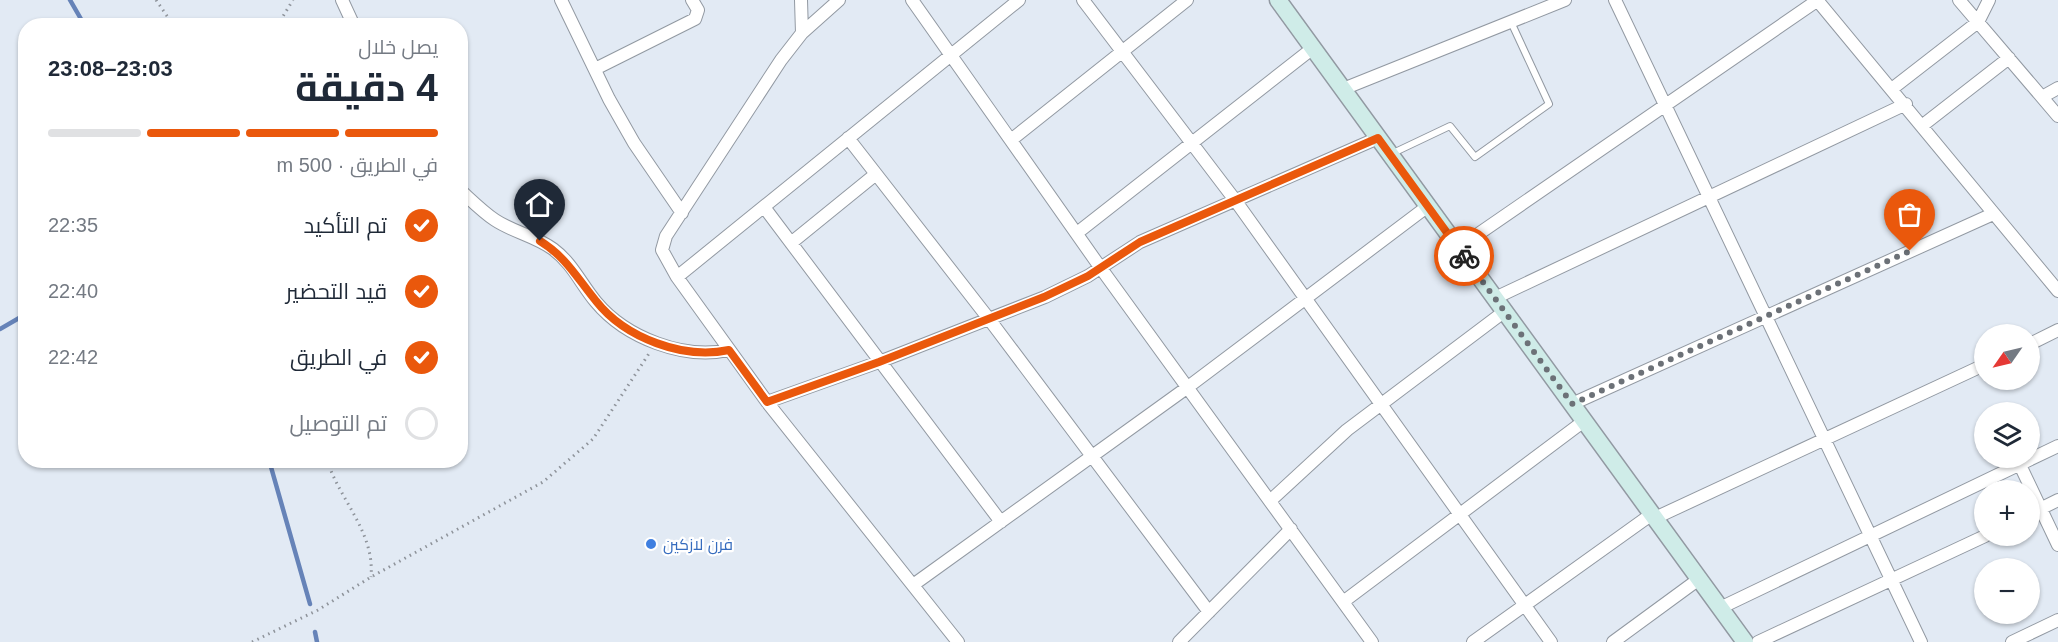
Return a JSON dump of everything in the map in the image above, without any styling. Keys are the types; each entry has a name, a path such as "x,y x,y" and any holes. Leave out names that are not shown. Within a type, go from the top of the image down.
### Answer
{"street":[{"path":"342,0 350,18"},
{"path":"561,0 634,143 682,213"},
{"path":"595,69 695,19 698,10 692,0"},
{"path":"801,0 802,33"},
{"path":"839,0 802,33 781,60 666,236 662,250 677,277 767,402 958,642"},
{"path":"912,0 1100,267 1372,642"},
{"path":"677,277 1019,0"},
{"path":"1083,0 1190,144 1235,200 1551,642"},
{"path":"1011,140 1187,0"},
{"path":"1343,89 1564,0"},
{"path":"1615,0 1921,642"},
{"path":"1458,248 1818,0 1893,88 1993,214 2058,291"},
{"path":"1959,0 2058,116"},
{"path":"1893,88 1978,22 1989,0"},
{"path":"1281,1 1745,642"},
{"path":"1077,233 1313,48"},
{"path":"1923,125 2009,58"},
{"path":"2042,97 2058,88"},
{"path":"1270,500 1380,404 1500,305 1709,197 1906,104"},
{"path":"848,138 990,319 1209,612"},
{"path":"767,402 879,362 1044,297 1100,267 1140,242 1378,138"},
{"path":"791,243 876,174"},
{"path":"468,197 496,220 553,249 575,272 596,302 624,326 694,354 710,354 729,350"},
{"path":"914,585 1092,458 1428,206"},
{"path":"764,207 1001,522"},
{"path":"1572,404 1993,214"},
{"path":"2040,339 2058,330"},
{"path":"1473,642 1653,516 1825,440 1974,370"},
{"path":"1343,602 1584,421"},
{"path":"2040,455 2058,446"},
{"path":"1720,608 2014,468"},
{"path":"2040,509 2058,500"},
{"path":"2040,518 2058,545"},
{"path":"1179,642 1291,529"},
{"path":"1758,642 1974,541"},
{"path":"1613,642 1699,579"},
{"path":"2012,642 2058,620"}],"lane":[{"path":"1391,155 1450,126 1475,157 1549,104 1510,22"}],"path":[{"path":"156,0 168,18"},
{"path":"282,18 293,0"},
{"path":"252,642 318,610 371,577 543,482 560,470 593,439 657,341"},
{"path":"331,468 367,538 373,560 371,577"}],"waterway":[{"path":"70,0 80,18"},
{"path":"0,329 18,319"},
{"path":"271,468 310,604"},
{"path":"315,632 317,642"}],"way so far":[{"path":"1464,256 1572,404 1910,251"}],"place":[{"name":"فرن لازكين","path":"651,544"}],"route":[{"path":"540,241 564,259 596,302 624,326 677,350 694,354 710,354 729,350 767,402 879,362 1044,297 1088,276 1140,242 1378,138 1464,256"}]}
